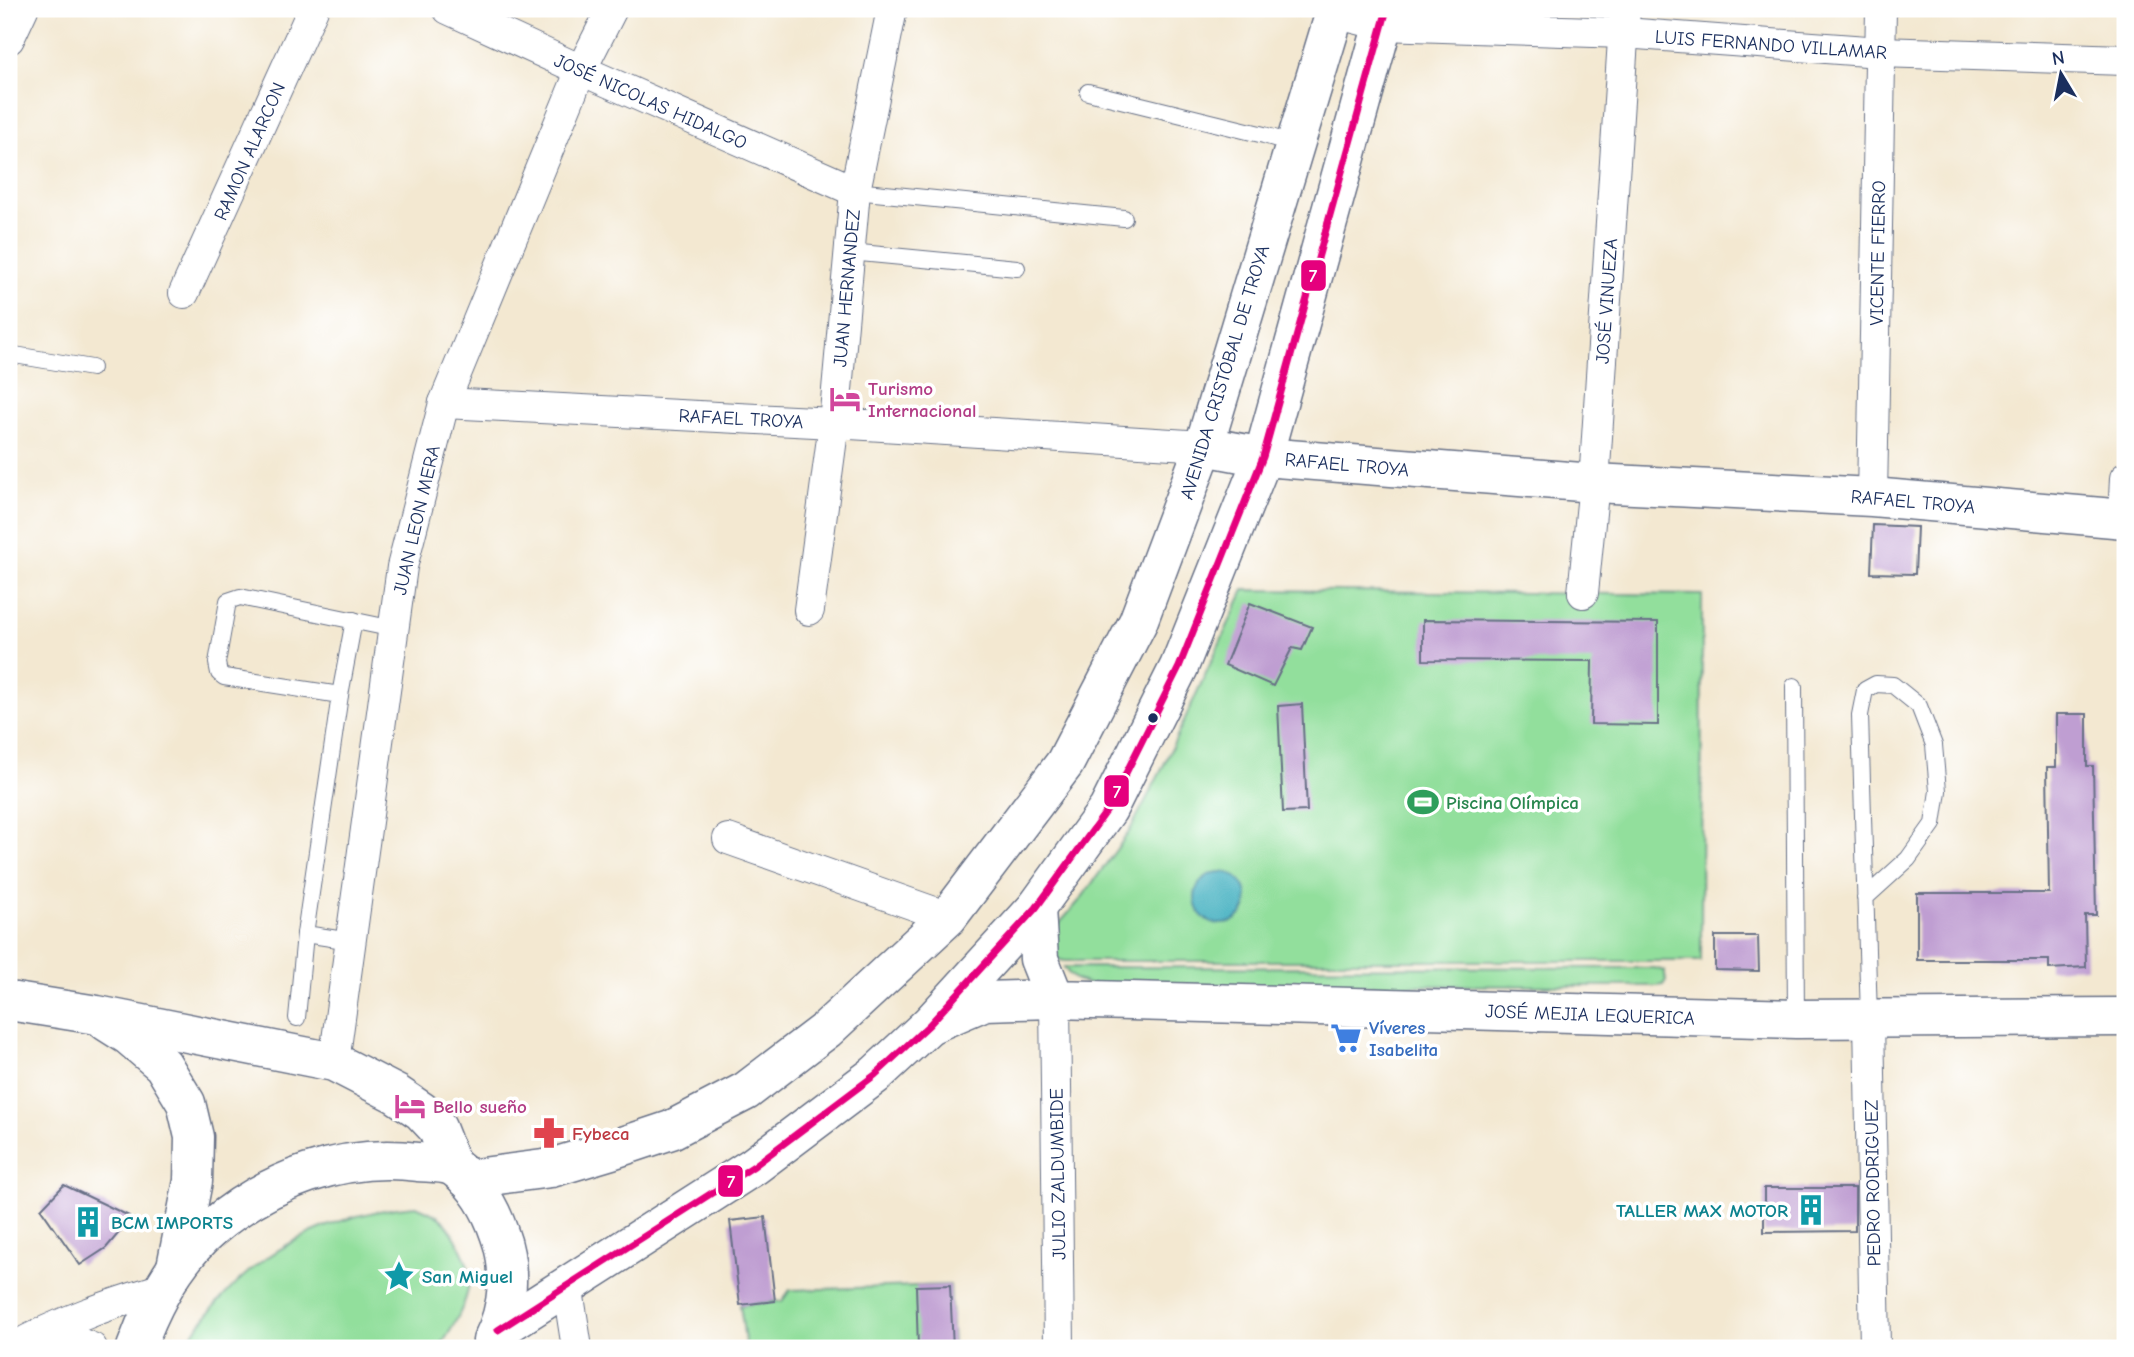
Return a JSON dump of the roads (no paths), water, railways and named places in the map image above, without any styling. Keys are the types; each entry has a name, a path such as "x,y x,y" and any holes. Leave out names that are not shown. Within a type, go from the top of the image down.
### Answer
{"main road":[{"name":"AVENIDA CRISTÓBAL DE TROYA","path":"169,1278 210,1229 252,1198 299,1175 349,1162 400,1159 459,1173 551,1168 671,1130 746,1091 826,1030 948,916 1065,763 1138,622 1204,446 1335,11"},
{"path":"493,1339 567,1284 754,1166 875,1075 929,1025 1036,908 1108,809 1179,667 1263,457 1385,17"},
{"name":"RAFAEL TROYA","path":"1204,446 1263,457 1594,483 1872,497 2124,519"},
{"path":"1036,908 1039,959 1055,999"},
{"name":"JOSÉ MEJIA LEQUERICA","path":"929,1025 985,1001 1055,999 1796,1019 2125,1017"},
{"path":"9,1001 97,1015 334,1062 396,1094 421,1111 438,1128 459,1173 492,1211 506,1250 508,1290 493,1339"},
{"path":"97,1015 129,1036 163,1065 186,1103 194,1137 193,1181 169,1278 146,1320 136,1348"}],"street":[{"path":"9,39 23,9"},
{"name":"RAMON ALARCON","path":"184,293 313,9"},
{"name":"JOSÉ NICOLAS HIDALGO","path":"449,9 855,191"},
{"name":"JUAN LEON MERA","path":"334,1062 402,567 444,403 580,70 612,9"},
{"name":"JUAN HERNANDEZ","path":"809,610 834,423 855,191 892,9"},
{"name":"VICENTE FIERRO","path":"1872,497 1881,9"},
{"name":"LUIS FERNANDO VILLAMAR","path":"1335,11 1385,17 1625,21 1880,52 2125,60"},
{"name":"JOSÉ VINUEZA","path":"1583,593 1594,483 1625,21"},
{"name":"RAFAEL TROYA","path":"444,403 1204,446"},
{"path":"2124,519 2125,478"},
{"path":"728,839 948,916"},
{"name":"JULIO ZALDUMBIDE","path":"1055,999 1059,1348"},
{"name":"PEDRO RODRIGUEZ","path":"1869,1019 1875,1348"},
{"path":"21,1344 169,1278"},
{"path":"567,1284 577,1348"},
{"path":"21,1344 72,1340 92,1348"}],"lane":[{"path":"1088,92 1294,144"},
{"path":"855,191 1124,218"},
{"path":"850,252 1017,268"},
{"path":"9,354 92,368"},
{"path":"340,695 224,677 219,673 216,663 228,601 240,597 394,629"},
{"path":"297,1018 305,934 340,695 354,620"},
{"path":"1866,898 1908,859 1933,824 1938,791 1934,744 1919,706 1893,685 1876,684 1865,690 1860,715 1869,1019"},
{"path":"1794,686 1796,1019"},
{"path":"305,934 351,941"}],"water":[{"path":"1221,872 1231,874 1239,880 1245,888 1245,908 1239,916 1231,922 1221,924 1211,922 1203,916 1197,908 1195,898 1197,888 1203,880 1211,874"}],"place":[{"name":"Turismo Internacional","path":"845,399"},
{"name":"Piscina Olímpica","path":"1423,802"},
{"name":"Víveres Isabelita","path":"1346,1038"},
{"name":"Bello sueño","path":"410,1106"},
{"name":"Fybeca","path":"549,1133"},
{"name":"TALLER MAX MOTOR","path":"1811,1210"},
{"name":"BCM IMPORTS","path":"88,1222"},
{"name":"San Miguel","path":"399,1276"}]}
